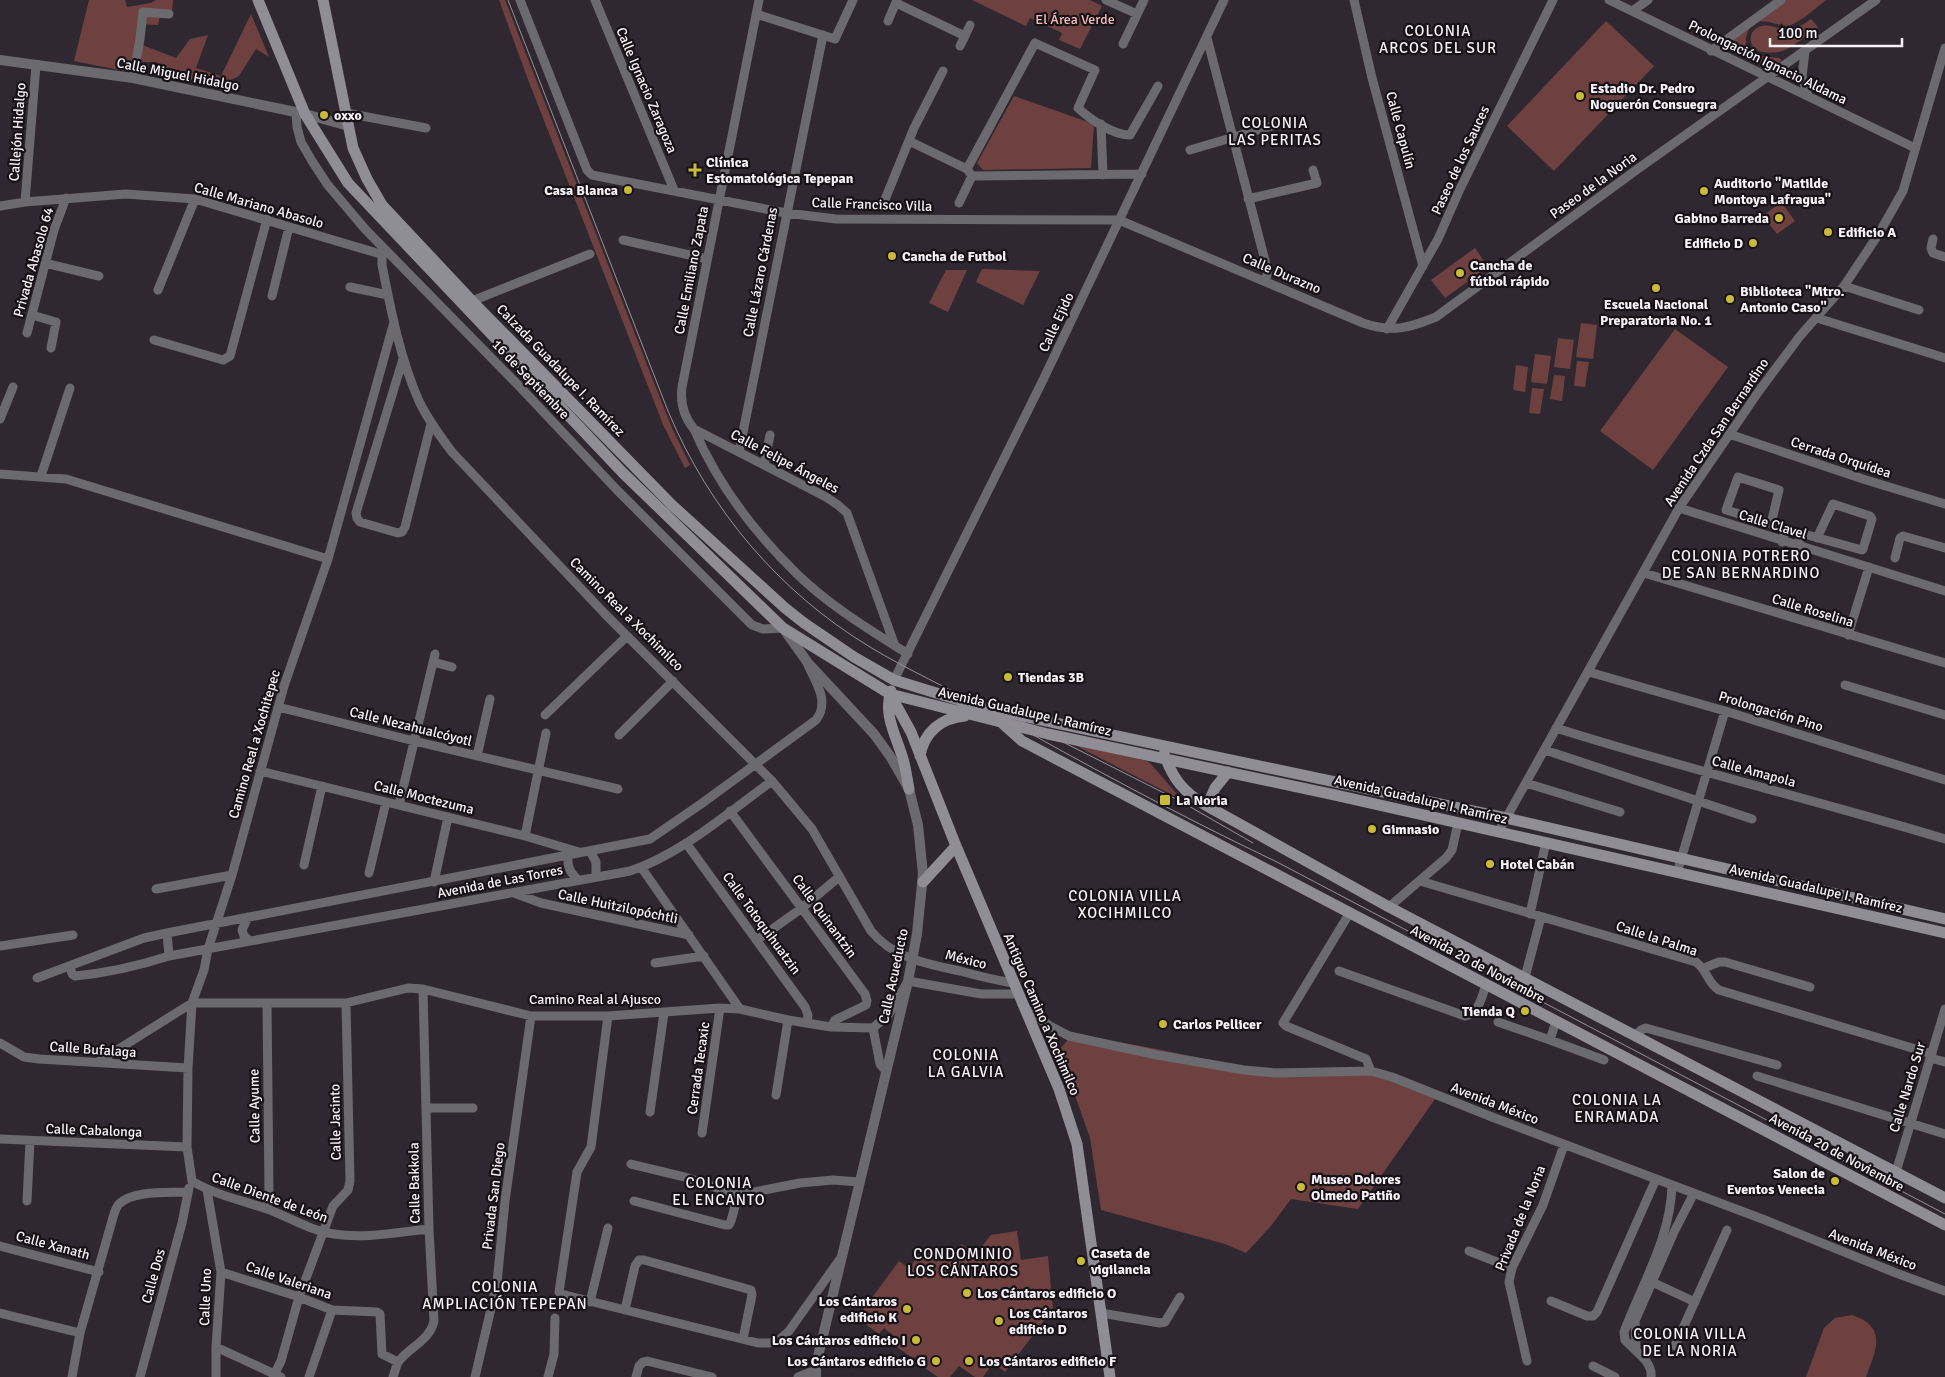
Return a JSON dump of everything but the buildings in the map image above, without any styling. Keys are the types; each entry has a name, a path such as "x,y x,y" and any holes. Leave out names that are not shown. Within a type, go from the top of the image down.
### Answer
{"main road":[{"name":"Calzada Guadalupe I. Ramírez","path":"258,0 300,113 348,183 623,472 782,628 890,694"},
{"name":"Calzada Guadalupe I. Ramírez","path":"323,0 357,156 367,179 382,204 472,301 672,505 786,608 847,653 894,680"},
{"path":"894,680 888,706 889,718 903,760 909,789"},
{"name":"Avenida Guadalupe I. Ramírez","path":"894,680 985,708 1506,818 1945,918"},
{"name":"Avenida Guadalupe I. Ramírez","path":"890,694 972,716 1499,831 1945,933"},
{"name":"Antiguo Camino a Xochimilco","path":"890,694 911,732 956,846 1059,1089 1077,1144 1110,1377"},
{"path":"920,756 922,744 930,733 943,721 972,716"},
{"name":"Avenida 20 de Noviembre","path":"1002,722 1022,741 1945,1225"},
{"name":"Avenida 20 de Noviembre","path":"1161,746 1170,771 1179,785 1206,806 1389,907 1945,1198"},
{"path":"1206,806 1215,788 1228,772"},
{"path":"922,882 956,846"}],"street":[{"name":"Calle Francisco Villa","path":"520,0 587,170 592,175 786,213 845,220 1119,220"},
{"name":"Calle Ignacio Zaragoza","path":"595,0 674,190"},
{"name":"Calle Emiliano Zapata","path":"694,429 683,410 680,398 759,0"},
{"path":"756,14 835,39 853,0"},
{"path":"1106,0 1137,14"},
{"path":"1123,44 1144,0"},
{"name":"Calle Ejido","path":"894,680 1043,380 1224,0"},
{"name":"Calle Capulín","path":"1354,0 1372,78 1423,266"},
{"name":"Paseo de los Sauces","path":"1387,328 1438,239 1464,180 1553,0"},
{"name":"Prolongación Ignacio Aldama","path":"1609,0 1915,148"},
{"path":"1632,12 1648,0"},
{"path":"1711,50 1780,0"},
{"name":"Paseo de la Noria","path":"1436,317 1639,168 1876,0"},
{"path":"888,21 897,2 965,36"},
{"path":"133,78 143,12 169,14"},
{"path":"960,46 970,24"},
{"name":"Calle Lázaro Cárdenas","path":"739,452 823,36"},
{"path":"1207,38 1268,272 1265,281"},
{"path":"959,203 969,172 1035,43 1095,70 1078,108 1085,115 1124,135 1130,135 1158,86"},
{"name":"Avenida Czda San Bernardino","path":"1499,831 1680,508 1729,434 1800,336 1844,286 1878,235 1902,191 1945,48"},
{"path":"1805,51 1802,77 1808,96"},
{"name":"Calle Miguel Hidalgo","path":"0,60 133,78 300,113 349,126"},
{"name":"Callejón Hidalgo","path":"25,202 36,65"},
{"path":"882,207 909,141 943,71"},
{"path":"346,112 426,128"},
{"name":"16 de Septiembre","path":"300,113 297,127 301,142 327,184 384,252 752,625 763,629 782,628"},
{"path":"1190,150 1292,120"},
{"path":"1101,124 1103,175"},
{"path":"909,141 969,172 1142,174"},
{"path":"1248,199 1317,183 1314,170"},
{"name":"Calle Mariano Abasolo","path":"0,206 66,198 126,194 195,199 289,227 384,252"},
{"name":"Privada Abasolo 64","path":"27,333 54,230 66,198"},
{"path":"158,290 195,199"},
{"path":"154,340 224,360 230,356 267,219"},
{"name":"Calle Durazno","path":"1119,220 1376,328 1400,329 1436,317"},
{"path":"272,296 289,227"},
{"path":"1933,239 1931,248 1933,254 1945,257"},
{"path":"623,240 707,259"},
{"name":"Camino Real a Xochimilco","path":"384,252 388,295 403,359 419,401 431,424 452,452 627,636 772,781 812,830 839,878 878,939 912,960"},
{"path":"472,301 590,254"},
{"path":"45,263 98,276"},
{"path":"1844,286 1920,310"},
{"path":"350,287 388,295"},
{"path":"32,315 56,322 52,348"},
{"path":"1817,318 1945,358"},
{"name":"Camino Real a Xochitepec","path":"192,1181 187,1147 188,1068 192,1003 199,987 208,949 232,874 290,666 328,559 394,320"},
{"path":"403,359 356,513 356,518 360,522 398,533 402,532 405,527 431,424"},
{"path":"0,419 13,386"},
{"path":"41,476 70,388"},
{"path":"694,429 700,444 734,500 754,528 797,574 864,626 908,654"},
{"name":"Calle Felipe Ángeles","path":"694,429 826,497 847,513 895,646"},
{"name":"Cerrada Orquídea","path":"1729,434 1866,480 1945,504"},
{"path":"764,465 770,435"},
{"path":"0,474 66,479 328,559"},
{"path":"1771,524 1779,490 1738,477 1726,510 1784,529 1782,542"},
{"path":"1797,546 1802,534 1817,538 1862,550 1864,550 1872,520 1870,516 1832,504 1817,538"},
{"name":"Calle Clavel","path":"1680,508 1782,542 1945,591"},
{"path":"1895,558 1902,536 1945,548"},
{"path":"1848,635 1869,567"},
{"name":"Calle Roselina","path":"1644,573 1945,664"},
{"name":"Calle Acueducto","path":"782,628 808,663 874,734 890,756 909,789 920,841 922,882 908,981 813,1373"},
{"path":"545,715 627,636"},
{"path":"399,806 434,658 452,667"},
{"name":"Avenida de Las Torres","path":"37,978 144,938 650,839 816,720 822,713 823,701 808,663"},
{"name":"Prolongación Pino","path":"1589,672 1725,711 1945,780"},
{"path":"619,735 673,681"},
{"path":"1845,686 1945,715"},
{"path":"477,756 490,699"},
{"name":"Calle Nezahualcóyotl","path":"278,706 414,742 618,789"},
{"path":"1677,873 1725,711"},
{"name":"Calle Amapola","path":"1556,728 1706,772 1849,810 1945,839"},
{"path":"525,836 546,733"},
{"path":"1545,750 1752,819"},
{"name":"Calle Moctezuma","path":"260,771 586,852"},
{"name":"Avenida de Las Torres","path":"70,966 72,974 75,976 96,974 169,956 641,868 654,863 686,843 772,781"},
{"path":"1526,783 1620,812"},
{"path":"304,866 322,786"},
{"path":"369,873 386,802"},
{"name":"Calle Quinantzin","path":"730,811 865,994 866,1005 835,1020 831,1027"},
{"path":"434,882 448,817"},
{"path":"1389,907 1446,858 1452,850 1458,823"},
{"path":"1530,914 1546,842"},
{"name":"Calle Totoquihuatzin","path":"686,843 805,1007 807,1023"},
{"path":"586,852 596,862 596,877"},
{"path":"568,856 567,865 570,872 578,880"},
{"path":"641,868 740,1009"},
{"path":"156,889 232,874"},
{"path":"757,940 802,908 839,878"},
{"name":"Calle la Palma","path":"1420,881 1696,962 1704,968 1712,986 1719,990 1945,1062"},
{"name":"Calle Huitzilopóchtli","path":"513,893 540,903 689,936"},
{"path":"1349,914 1284,1023 1286,1026 1366,1059 1371,1071"},
{"path":"248,917 242,930 244,936 250,942"},
{"path":"1525,977 1541,917"},
{"path":"167,933 169,956"},
{"path":"0,946 73,935"},
{"path":"655,963 704,956"},
{"name":"México","path":"912,960 991,980 1013,983"},
{"path":"1704,968 1725,962 1810,987"},
{"path":"1339,971 1465,1016 1470,1015 1476,1010 1486,985"},
{"path":"886,1071 880,1064 872,1028 888,1014 908,981 981,994 1018,994"},
{"name":"Camino Real al Ajusco","path":"192,1003 346,1003 408,988 424,989 530,1016 608,1016 720,1008 740,1009 831,1027 872,1028"},
{"name":"Calle Bakkola","path":"398,1362 432,1329 434,1321 429,1229 424,989"},
{"path":"98,1062 192,1003"},
{"name":"Calle Ayume","path":"266,1209 269,1192 267,1003"},
{"name":"Calle Jacinto","path":"276,1376 299,1297 323,1232 333,1206 348,1190 350,1181 346,1003"},
{"name":"Avenida México","path":"1023,1006 1050,1026 1069,1036 1157,1054 1244,1070 1276,1073 1371,1071 1392,1077 1945,1291"},
{"name":"Cerrada Tecaxic","path":"702,1133 720,1008"},
{"name":"Calle Nardo Sur","path":"1896,1172 1945,1009"},
{"path":"650,1112 664,1013"},
{"name":"Privada San Diego","path":"475,1377 497,1283 505,1201 530,1016"},
{"path":"608,1016 592,1147 578,1172 559,1292 590,1302 764,1343 779,1340 800,1317 842,1255"},
{"path":"776,1096 788,1020"},
{"path":"1498,1022 1604,1060"},
{"path":"1550,1040 1556,1022"},
{"path":"1636,1035 1646,1028 1776,1065"},
{"name":"Calle Bufalaga","path":"0,1043 24,1057 188,1068"},
{"path":"1757,1076 1945,1134"},
{"path":"427,1108 473,1108"},
{"name":"Calle Cabalonga","path":"0,1139 187,1147"},
{"path":"27,1201 30,1141"},
{"name":"Privada de la Noria","path":"1527,1361 1509,1282 1512,1268 1543,1205 1564,1145"},
{"path":"631,1164 685,1177 738,1195 800,1183 833,1180 859,1182"},
{"path":"1551,1302 1587,1316 1593,1316 1597,1312 1656,1178"},
{"name":"Calle Diente de León","path":"192,1181 207,1190 266,1209 323,1232 355,1236 429,1229"},
{"name":"Calle Dos","path":"140,1377 182,1222 187,1192 192,1181"},
{"path":"1670,1230 1672,1185"},
{"name":"Calle Uno","path":"207,1190 221,1272 216,1377"},
{"path":"72,1377 80,1333 118,1204 137,1195 187,1192"},
{"path":"1650,1377 1651,1372 1648,1364 1626,1340 1624,1332 1641,1299 1670,1230 1694,1193"},
{"path":"634,1201 728,1225 731,1221 738,1195"},
{"path":"590,1302 608,1228"},
{"path":"1675,1346 1727,1230"},
{"name":"Calle Xanath","path":"0,1246 99,1272"},
{"path":"1469,1251 1512,1268"},
{"path":"625,1310 635,1266 639,1260 644,1260 751,1290 752,1295 743,1339"},
{"path":"1641,1299 1652,1282 1658,1260"},
{"name":"Calle Valeriana","path":"221,1272 299,1297 332,1310 377,1312 380,1314 382,1354 398,1362"},
{"path":"1652,1282 1695,1302"},
{"path":"1100,1313 1160,1323 1165,1322 1180,1296"},
{"path":"309,1377 332,1310"},
{"path":"0,1313 80,1333"},
{"path":"548,1377 554,1354 555,1318"},
{"path":"216,1347 276,1376"},
{"path":"636,1377 639,1366 647,1361 712,1377"},
{"path":"393,1377 398,1362"},
{"path":"1593,1366 1615,1377"},
{"path":"798,1377 813,1373"}],"green space":[{"path":"89,0 125,0 127,7 151,3 156,0 173,0 172,13 160,15 158,25 138,24 140,44 176,58 190,39 208,35 196,68 221,76 251,14 269,57 256,49 239,76 218,86 173,76 156,62 136,62 129,72 74,61"},
{"path":"499,0 505,0 654,383 672,428 690,465 685,468 664,427 527,77"},
{"name":"El Área Verde","path":"972,0 1090,0 1102,6 1080,49 1059,40 1062,33 1030,18 1026,26"},
{"path":"1783,0 1826,0 1805,17 1791,25 1786,26 1761,21 1750,27 1746,43 1753,55 1782,60 1771,70 1720,44"},
{"path":"1811,19 1818,27 1783,51 1774,53 1762,52 1752,45 1752,32 1761,26 1793,29"},
{"name":"Estadio Dr. Pedro Noguerón Consuegra","path":"1606,21 1654,66 1554,171 1507,126"},
{"path":"1014,96 1094,124 1091,168 983,170 977,163"},
{"path":"1781,202 1795,221 1777,234 1763,216"},
{"name":"Cancha de fútbol rápido","path":"1475,248 1488,267 1445,298 1431,280"},
{"path":"982,269 1040,271 1023,305 976,282"},
{"path":"946,270 967,270 948,312 929,303"},
{"path":"1581,323 1597,325 1593,359 1576,357"},
{"path":"1675,329 1728,367 1653,470 1600,431"},
{"path":"1558,338 1574,340 1570,369 1554,367"},
{"path":"1535,354 1551,356 1547,384 1531,382"},
{"path":"1577,361 1589,362 1585,387 1574,386"},
{"path":"1516,365 1528,367 1525,392 1513,390"},
{"path":"1554,375 1565,376 1562,401 1550,399"},
{"path":"1532,388 1544,389 1540,414 1529,413"},
{"path":"1069,742 1147,761 1182,800"},
{"path":"1073,1034 1246,1068 1363,1070 1391,1076 1435,1099 1358,1209 1291,1199 1271,1226 1246,1253 1225,1244 1101,1210 1090,1138 1059,1050"},
{"path":"1017,1231 1021,1260 1048,1256 1053,1309 1005,1372 993,1363 983,1377 975,1377 959,1366 950,1377 938,1377 922,1366 926,1360 917,1355 914,1359 890,1342 894,1336 884,1328 879,1334 857,1318 899,1261 909,1268 925,1246 948,1262 962,1244 975,1255 991,1235"},
{"path":"1852,1315 1871,1326 1875,1333 1875,1349 1866,1377 1806,1377 1824,1328 1835,1318"}],"tram line":[{"path":"508,0 668,411 685,447 704,481 750,545 806,601 870,647 987,709 1094,769 1277,862 1945,1214"},
{"path":"1019,720 1180,801 1253,843"}],"place":[{"name":"Estadio Dr. Pedro Noguerón Consuegra","path":"1580,96"},
{"name":"oxxo","path":"324,115"},
{"name":"Clínica Estomatológica Tepepan","path":"695,170"},
{"name":"Casa Blanca","path":"628,190"},
{"name":"Auditorio \"Matilde Montoya Lafragua\"","path":"1704,191"},
{"name":"Gabino Barreda","path":"1779,218"},
{"name":"Edificio A","path":"1828,232"},
{"name":"Edificio D","path":"1753,243"},
{"name":"Cancha de Futbol","path":"892,256"},
{"name":"Cancha de fútbol rápido","path":"1460,273"},
{"name":"Escuela Nacional Preparatoria No. 1","path":"1656,288"},
{"name":"Biblioteca \"Mtro. Antonio Caso\"","path":"1730,299"},
{"name":"Tiendas 3B","path":"1008,677"},
{"name":"La Noria","path":"1165,800"},
{"name":"Gimnasio","path":"1372,829"},
{"name":"Hotel Cabán","path":"1490,864"},
{"name":"Tienda Q","path":"1525,1011"},
{"name":"Carlos Pellicer","path":"1163,1024"},
{"name":"Salon de Eventos Venecia","path":"1835,1181"},
{"name":"Museo Dolores Olmedo Patiño","path":"1301,1187"},
{"name":"Caseta de vigilancia","path":"1081,1261"},
{"name":"Los Cántaros edificio O","path":"967,1293"},
{"name":"Los Cántaros edificio K","path":"907,1309"},
{"name":"Los Cántaros edificio D","path":"999,1321"},
{"name":"Los Cántaros edificio I","path":"916,1340"},
{"name":"Los Cántaros edificio G","path":"936,1361"},
{"name":"Los Cántaros edificio F","path":"969,1361"}],"district":[{"name":"COLONIA ARCOS DEL SUR","path":"1438,40"},
{"name":"COLONIA LAS PERITAS","path":"1275,132"},
{"name":"COLONIA POTRERO DE SAN BERNARDINO","path":"1741,564"},
{"name":"COLONIA VILLA XOCIHMILCO","path":"1125,904"},
{"name":"COLONIA LA GALVIA","path":"966,1064"},
{"name":"COLONIA LA ENRAMADA","path":"1617,1108"},
{"name":"COLONIA EL ENCANTO","path":"719,1192"},
{"name":"CONDOMINIO LOS CÁNTAROS","path":"963,1262"},
{"name":"COLONIA AMPLIACIÓN TEPEPAN","path":"505,1296"},
{"name":"COLONIA VILLA DE LA NORIA","path":"1690,1342"}]}
